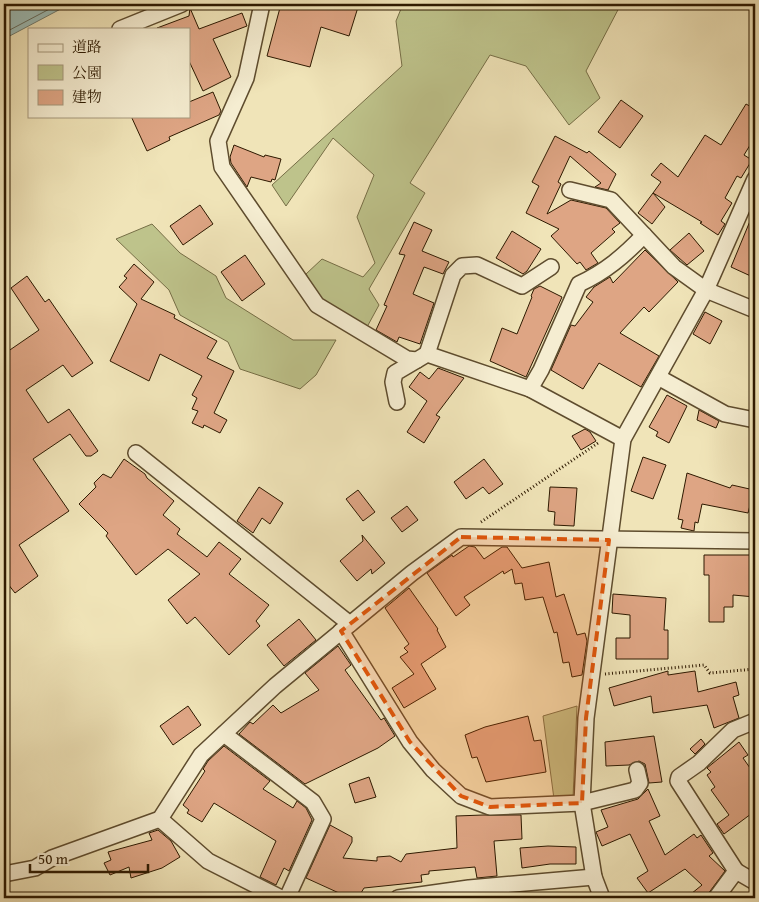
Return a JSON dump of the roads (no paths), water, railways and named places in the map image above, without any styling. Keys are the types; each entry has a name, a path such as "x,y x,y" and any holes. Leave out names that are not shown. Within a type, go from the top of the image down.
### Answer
{"street":[{"path":"122,28 182,4"},
{"path":"262,4 246,78 218,141 222,167 317,305 407,358 422,357 530,389 617,437"},
{"path":"602,898 594,877 582,803 586,718 609,540 617,437 658,377 706,290 755,179"},
{"path":"570,190 611,200 674,267 706,290 755,310"},
{"path":"530,389 541,370 579,284 597,276 622,259 644,235"},
{"path":"397,402 393,382 395,373 422,357 453,276 462,266 477,265 522,286 551,267"},
{"path":"658,377 725,414 755,420"},
{"path":"136,453 346,628 410,742 433,770 461,796 490,807 582,803 635,790 640,783 637,770"},
{"path":"4,874 35,868 52,858 160,819 201,755 275,686 412,573 461,537 755,541"},
{"path":"755,721 733,730 699,763 679,777 678,781 736,872 755,882"},
{"path":"224,734 313,802 323,819 287,898"},
{"path":"160,819 208,861 281,898"},
{"path":"716,898 736,872"},
{"path":"398,898 469,888 594,877"}],"water":[{"path":"4,4 70,4 4,39"}]}
